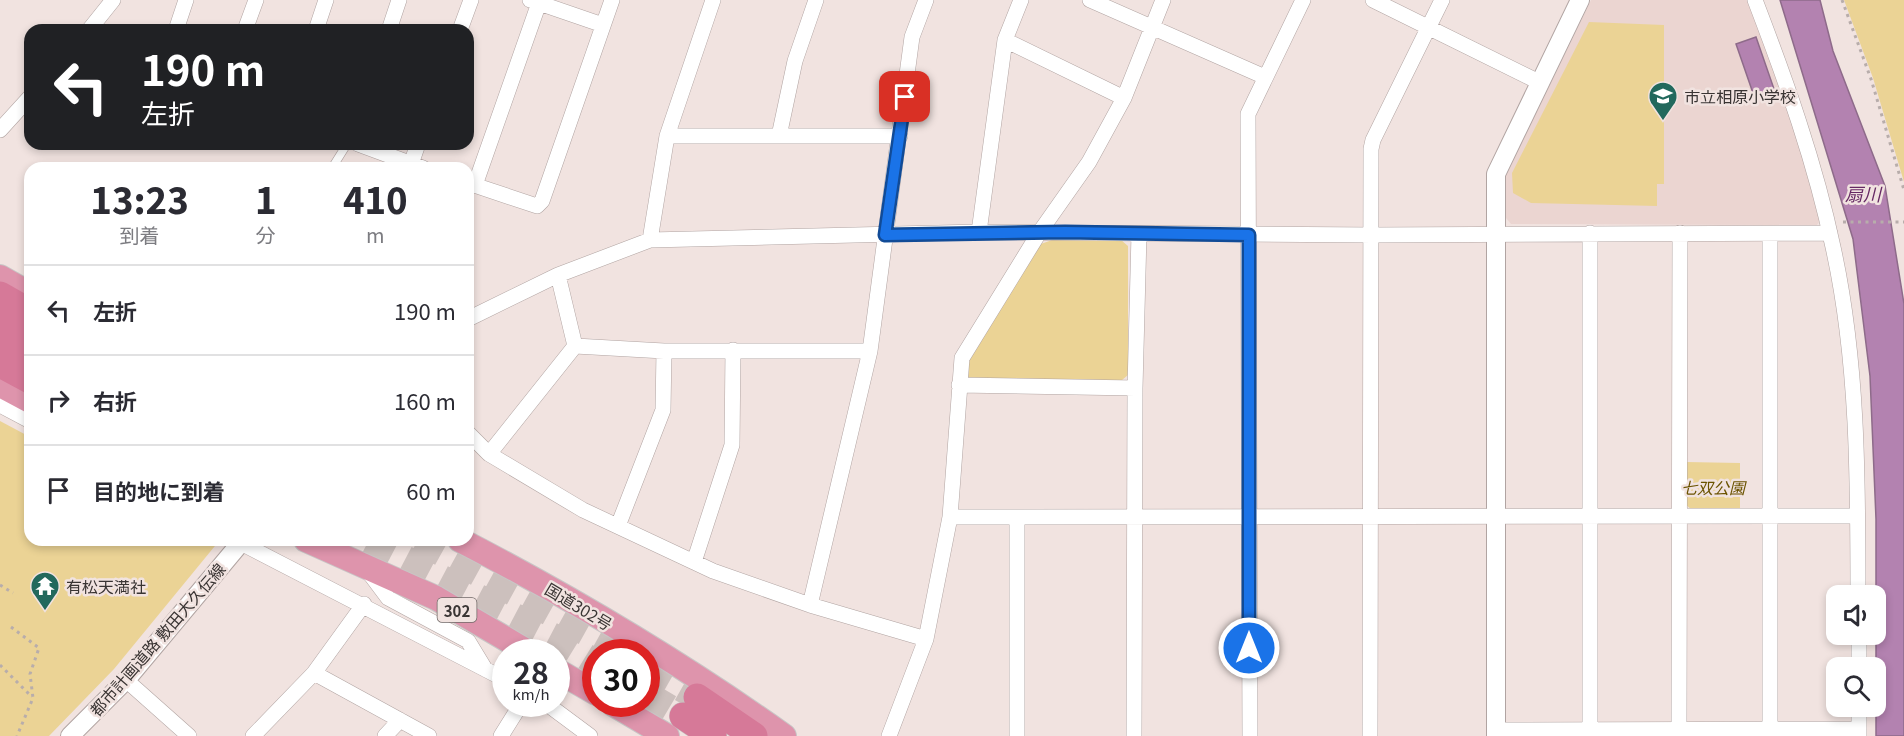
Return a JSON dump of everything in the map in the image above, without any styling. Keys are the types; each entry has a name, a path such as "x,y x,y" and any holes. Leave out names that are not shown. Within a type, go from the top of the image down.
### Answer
{"highway":[{"path":"0,277 24,291"},
{"path":"0,295 24,309"},
{"path":"0,320 13,368 24,389"},
{"name":"302","path":"319,546 436,598 506,639"},
{"name":"国道302号","path":"472,546 520,571 710,684 784,736"},
{"path":"660,712 754,736"},
{"path":"682,716 713,736"}],"street":[{"path":"94,24 113,0"},
{"path":"178,24 186,0"},
{"path":"247,24 256,0"},
{"path":"318,24 326,0"},
{"path":"391,24 399,0"},
{"path":"462,24 471,0"},
{"path":"474,185 537,207 542,201 612,0"},
{"path":"650,240 668,136 713,0"},
{"path":"779,136 795,61 816,0"},
{"path":"810,605 870,351 912,37 926,0"},
{"path":"979,232 1005,40 1021,0"},
{"path":"1090,0 1265,77"},
{"path":"889,736 926,639 950,517 962,358 1039,233 1089,162 1124,98 1164,0"},
{"path":"1250,736 1248,114 1304,0"},
{"path":"1373,0 1541,83"},
{"path":"1370,736 1373,140 1442,0"},
{"path":"1580,0 1496,174 1494,234 1496,733 1590,729 1770,729 1859,733 1859,717"},
{"path":"1755,0 1801,124 1834,228 1847,330 1853,408 1858,585"},
{"path":"474,176 537,1 603,25"},
{"path":"1005,40 1124,98"},
{"path":"0,130 24,104"},
{"path":"668,136 900,136"},
{"path":"374,150 406,162"},
{"path":"474,316 558,275 650,240 979,232 1372,236 1590,233 1770,234 1834,228"},
{"path":"1590,233 1590,729"},
{"path":"1679,729 1680,233"},
{"path":"1134,736 1135,388 1139,234"},
{"path":"1770,234 1770,729"},
{"path":"558,275 575,346"},
{"path":"575,346 664,351 870,351"},
{"path":"489,453 575,346"},
{"path":"694,562 732,445 733,350"},
{"path":"618,526 663,410 664,351"},
{"path":"13,368 24,402"},
{"path":"959,385 1135,388"},
{"path":"474,439 489,453 583,510 694,562 810,605 926,639"},
{"path":"950,517 1370,519 1857,516"},
{"path":"1017,519 1017,736"},
{"name":"都市計画道路 敷田大久伝線","path":"70,736 126,680 238,546"},
{"path":"252,546 492,673"},
{"path":"373,570 388,598 468,641 485,669"},
{"path":"253,736 314,673 364,604"},
{"path":"314,673 429,736"},
{"path":"126,680 189,736"},
{"path":"501,736 513,717"},
{"path":"564,717 590,736"},
{"path":"385,736 400,720"}],"path":[{"path":"1842,0 1871,79 1904,190"},
{"path":"1834,228 1904,222"},
{"path":"0,585 13,593"},
{"path":"11,627 39,648 30,674 33,698 17,736"},
{"path":"0,665 33,698"}],"shaded area":[{"name":"市立相原小学校","path":"1591,0 1751,0 1783,89 1822,218 1817,225 1511,224 1506,218 1506,174"}],"green space":[{"path":"1844,0 1904,0 1904,182 1873,78"},
{"path":"1589,22 1664,25 1664,184 1657,184 1657,206 1531,203 1513,193 1512,173"},
{"path":"1055,239 1121,240 1128,246 1128,375 1122,380 969,381 963,372 964,363 1038,245"},
{"path":"0,421 24,434 24,546 215,546 114,669 49,736 0,736"},
{"name":"七双公園","path":"1686,462 1740,463 1740,511 1692,510 1685,504"}],"water":[{"name":"扇川","path":"1780,0 1820,0 1833,51 1885,186 1904,304 1904,736 1876,736 1876,717 1886,717 1886,657 1876,657 1876,645 1886,645 1886,585 1876,585 1876,519 1870,376 1853,239"},
{"path":"1756,37 1774,89 1754,96 1736,44"}],"tunnel":[{"path":"380,546 552,636 582,654"},
{"path":"429,546 597,639"},
{"path":"660,676 697,697"},
{"path":"660,702 683,716"}],"place":[{"name":"市立相原小学校","path":"1663,122"},
{"name":"有松天満社","path":"45,612"}],"route":[{"path":"905,97 885,235 1065,232 1249,235 1249,648"}]}
